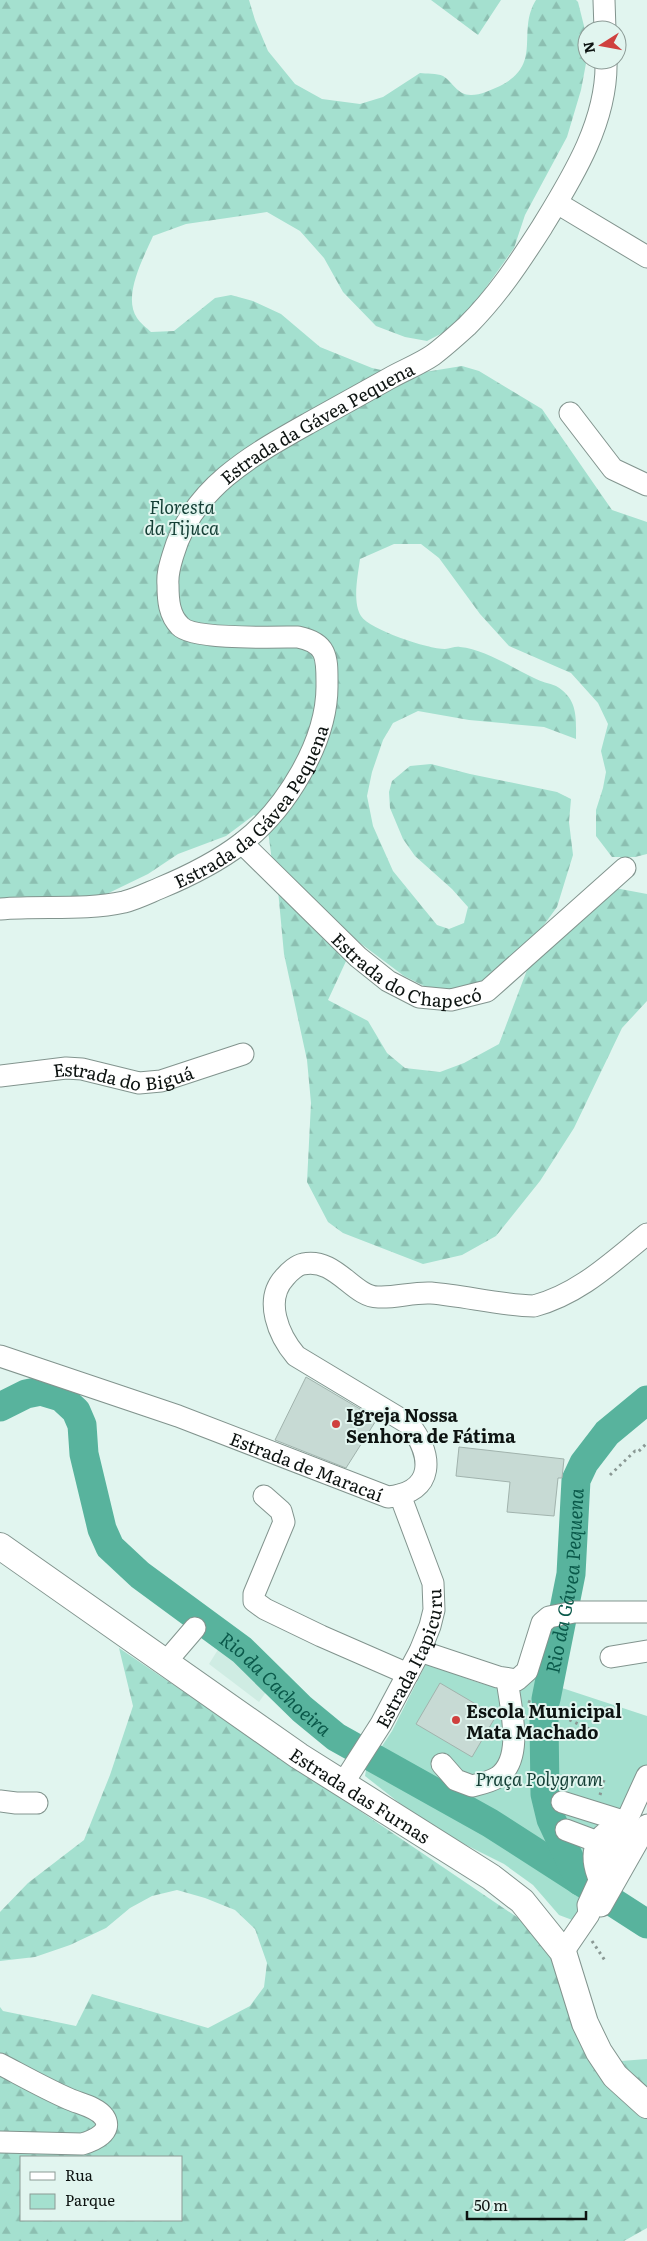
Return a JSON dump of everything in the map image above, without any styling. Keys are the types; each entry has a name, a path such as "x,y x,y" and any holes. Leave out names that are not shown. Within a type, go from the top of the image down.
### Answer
{"main road":[{"name":"Estrada das Furnas","path":"0,1546 165,1663 349,1774 522,1901 563,1952 585,2023 599,2052 615,2076 647,2105"}],"street":[{"name":"Estrada da Gávea Pequena","path":"0,909 26,907 79,908 125,902 199,871 242,843 261,826 285,798 315,745 323,720 327,691 326,656 321,646 311,640 298,637 207,635 191,633 182,628 174,618 168,604 167,576 178,538 192,513 216,484 242,463 271,444 432,355 465,328 490,302 515,270 577,167 592,132 601,101 606,70"},
{"path":"557,203 647,257"},
{"path":"570,413 613,470 647,484"},
{"name":"Estrada do Chapecó","path":"242,843 358,957 388,981 419,996 451,1000 487,991 625,868"},
{"name":"Estrada do Biguá","path":"0,1076 66,1068 82,1069 139,1083 161,1081 243,1054"},
{"name":"Estrada de Maracaí","path":"0,1356 178,1416 388,1497 400,1496 416,1488 426,1472 424,1449 419,1438 409,1424 296,1356 286,1344 275,1315 275,1298 280,1282 290,1271 304,1264 325,1266 372,1297 428,1293 534,1306 549,1302 582,1286 647,1234"},
{"path":"264,1496 281,1511 284,1522 254,1594 254,1601 265,1609 313,1632 408,1674"},
{"name":"Estrada Itapicuru","path":"349,1774 381,1724 420,1651 434,1610 433,1583 400,1496"},
{"path":"420,1651 507,1679 517,1680 523,1677 527,1671 542,1623 564,1614 647,1612"},
{"path":"165,1663 195,1628"},
{"path":"611,1657 647,1651"},
{"path":"442,1764 456,1780 472,1786 491,1781 506,1770 512,1749 514,1725 507,1679"},
{"path":"595,1902 647,1776"},
{"path":"0,1801 16,1804 38,1803"},
{"path":"562,1802 626,1824"},
{"path":"595,1902 593,1855 598,1842 610,1829 626,1824"},
{"path":"563,1952 647,1825"},
{"path":"566,1830 598,1842"},
{"path":"0,2064 69,2100 99,2112 104,2117 107,2126 103,2134 93,2141 82,2144 0,2142"}],"path":[{"path":"610,1475 635,1451 638,1452 647,1443"},
{"path":"536,1705 596,1732"},
{"path":"595,1902 606,1962"}],"shaded area":[{"path":"224,1640 271,1685 259,1702 209,1664"}],"green space":[{"name":"Floresta da Tijuca","path":"0,0 249,0 268,51 295,84 322,99 360,104 383,97 420,73 443,76 459,91 471,95 486,92 500,86 513,77 521,68 527,47 528,24 536,0 576,0 582,20 577,20 577,70 585,70 567,137 525,215 514,248 470,310 452,328 427,341 405,337 376,326 343,292 324,258 300,231 267,212 186,224 153,236 136,277 132,299 133,309 137,318 151,332 174,331 215,298 231,295 253,301 281,314 320,347 372,368 395,373 419,373 462,366 479,371 542,409 612,510 647,522 647,854 635,857 612,857 596,836 596,810 606,772 601,751 608,724 598,703 571,673 509,646 480,614 439,558 421,544 394,544 360,559 356,588 357,603 361,616 366,621 387,633 426,646 445,649 460,647 479,651 556,686 568,697 574,709 576,739 544,727 469,720 418,711 393,723 383,740 372,772 367,796 373,826 393,871 437,925 449,929 464,923 468,907 452,889 415,856 403,839 390,808 389,792 392,781 410,766 431,764 557,792 571,799 569,822 573,855 557,907 527,948 485,986 460,990 428,988 404,976 360,943 305,892 273,869 267,823 254,815 226,836 178,854 148,874 86,904 0,907"},
{"path":"431,0 501,0 478,35"},
{"path":"615,888 647,894 647,1001 622,1028 574,1128 540,1181 496,1236 462,1255 423,1264 343,1233 328,1222 307,1182 311,1103 307,1060 284,954 278,890 347,959 328,1000 368,1021 387,1053 405,1068 440,1072 464,1063 499,1044 530,962 576,926 589,907"},
{"name":"Praça Polygram","path":"572,1618 556,1686 647,1716 647,1766 575,1921 559,1915 533,1885 504,1864 430,1827 365,1776 366,1770 392,1731 427,1662 481,1683 510,1689 522,1688 531,1682 539,1670 546,1654 555,1622"},
{"path":"119,1648 570,1953 608,2062 647,2059 647,2228 624,2241 0,2241 0,2007 3,2011 76,2026 92,1994 208,2028 250,2006 264,1987 267,1963 255,1929 235,1910 205,1898 177,1890 152,1896 130,1908 106,1928 70,1945 35,1957 0,1961 0,1912 28,1883 84,1840 110,1775 133,1706"}],"building":[{"path":"306,1377 377,1419 346,1468 275,1440"},
{"path":"459,1447 564,1459 562,1478 558,1478 554,1516 507,1512 510,1482 456,1476"},
{"name":"Escola Municipal Mata Machado","path":"440,1683 496,1716 472,1757 416,1724"}],"waterway":[{"name":"Rio da Cachoeira","path":"0,1407 26,1394 41,1391 61,1397 76,1411 82,1425 84,1454 102,1529 110,1547 140,1575 242,1650 302,1709 336,1737 490,1823 647,1924"},
{"name":"Rio da Gávea Pequena","path":"546,1699 571,1574 576,1480 584,1463 607,1433 647,1400"},
{"name":"Rio da Gávea Pequena","path":"544,1720 545,1794 551,1819 580,1881"}],"place":[{"name":"Igreja Nossa Senhora de Fátima","path":"336,1424"},
{"name":"Escola Municipal Mata Machado","path":"456,1720"}]}
